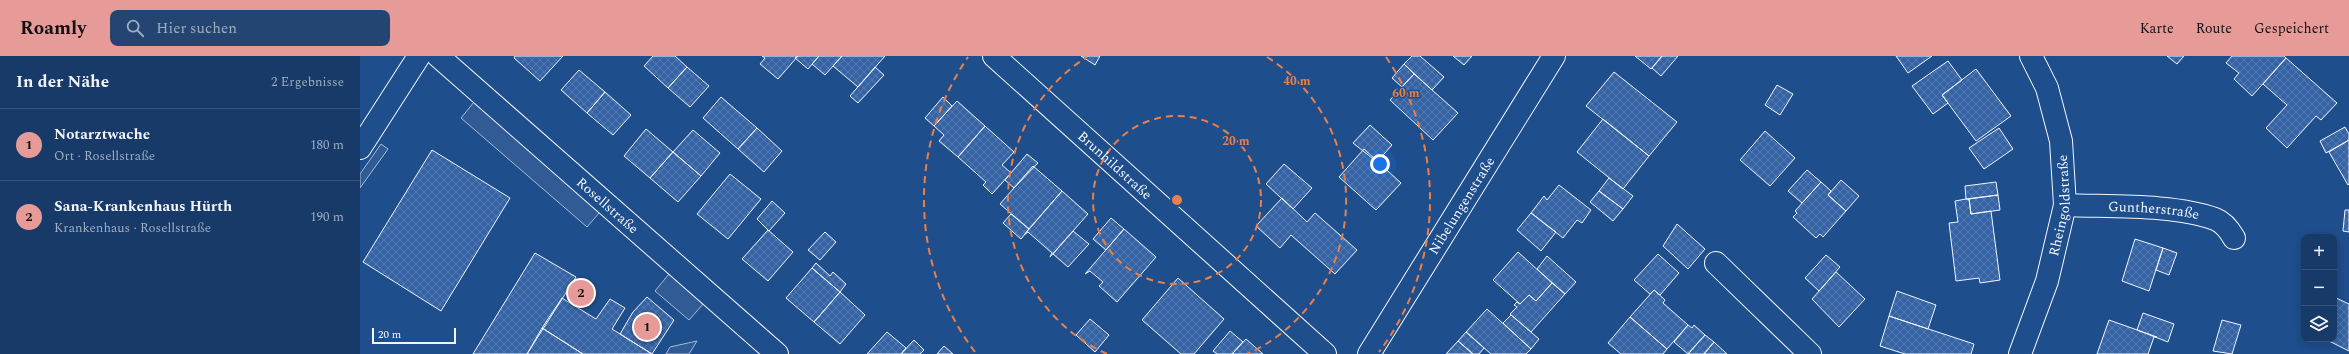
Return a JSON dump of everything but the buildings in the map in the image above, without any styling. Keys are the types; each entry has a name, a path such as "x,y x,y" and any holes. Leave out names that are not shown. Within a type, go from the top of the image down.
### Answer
{"street":[{"path":"360,148 419,56"},
{"name":"Rosellstraße","path":"438,56 777,354"},
{"name":"Brunhildstraße","path":"994,56 1325,354"},
{"name":"Nibelungenstraße","path":"1369,354 1554,56"},
{"name":"Rheingoldstraße","path":"2020,354 2047,281 2065,205 2061,141 2047,88 2031,56"},
{"name":"Guntherstraße","path":"2065,205 2183,210 2216,219 2230,230 2234,238"},
{"path":"1716,263 1810,354"}],"shaded area":[{"path":"474,102 600,212 587,227 461,118"},
{"path":"381,144 388,149 360,188 360,174"},
{"path":"669,274 704,303 689,320 655,291"},
{"path":"697,341 689,354 666,354 670,347"}],"place":[{"name":"Sana-Krankenhaus Hürth","path":"581,293"},
{"name":"Notarztwache","path":"647,327"}]}
